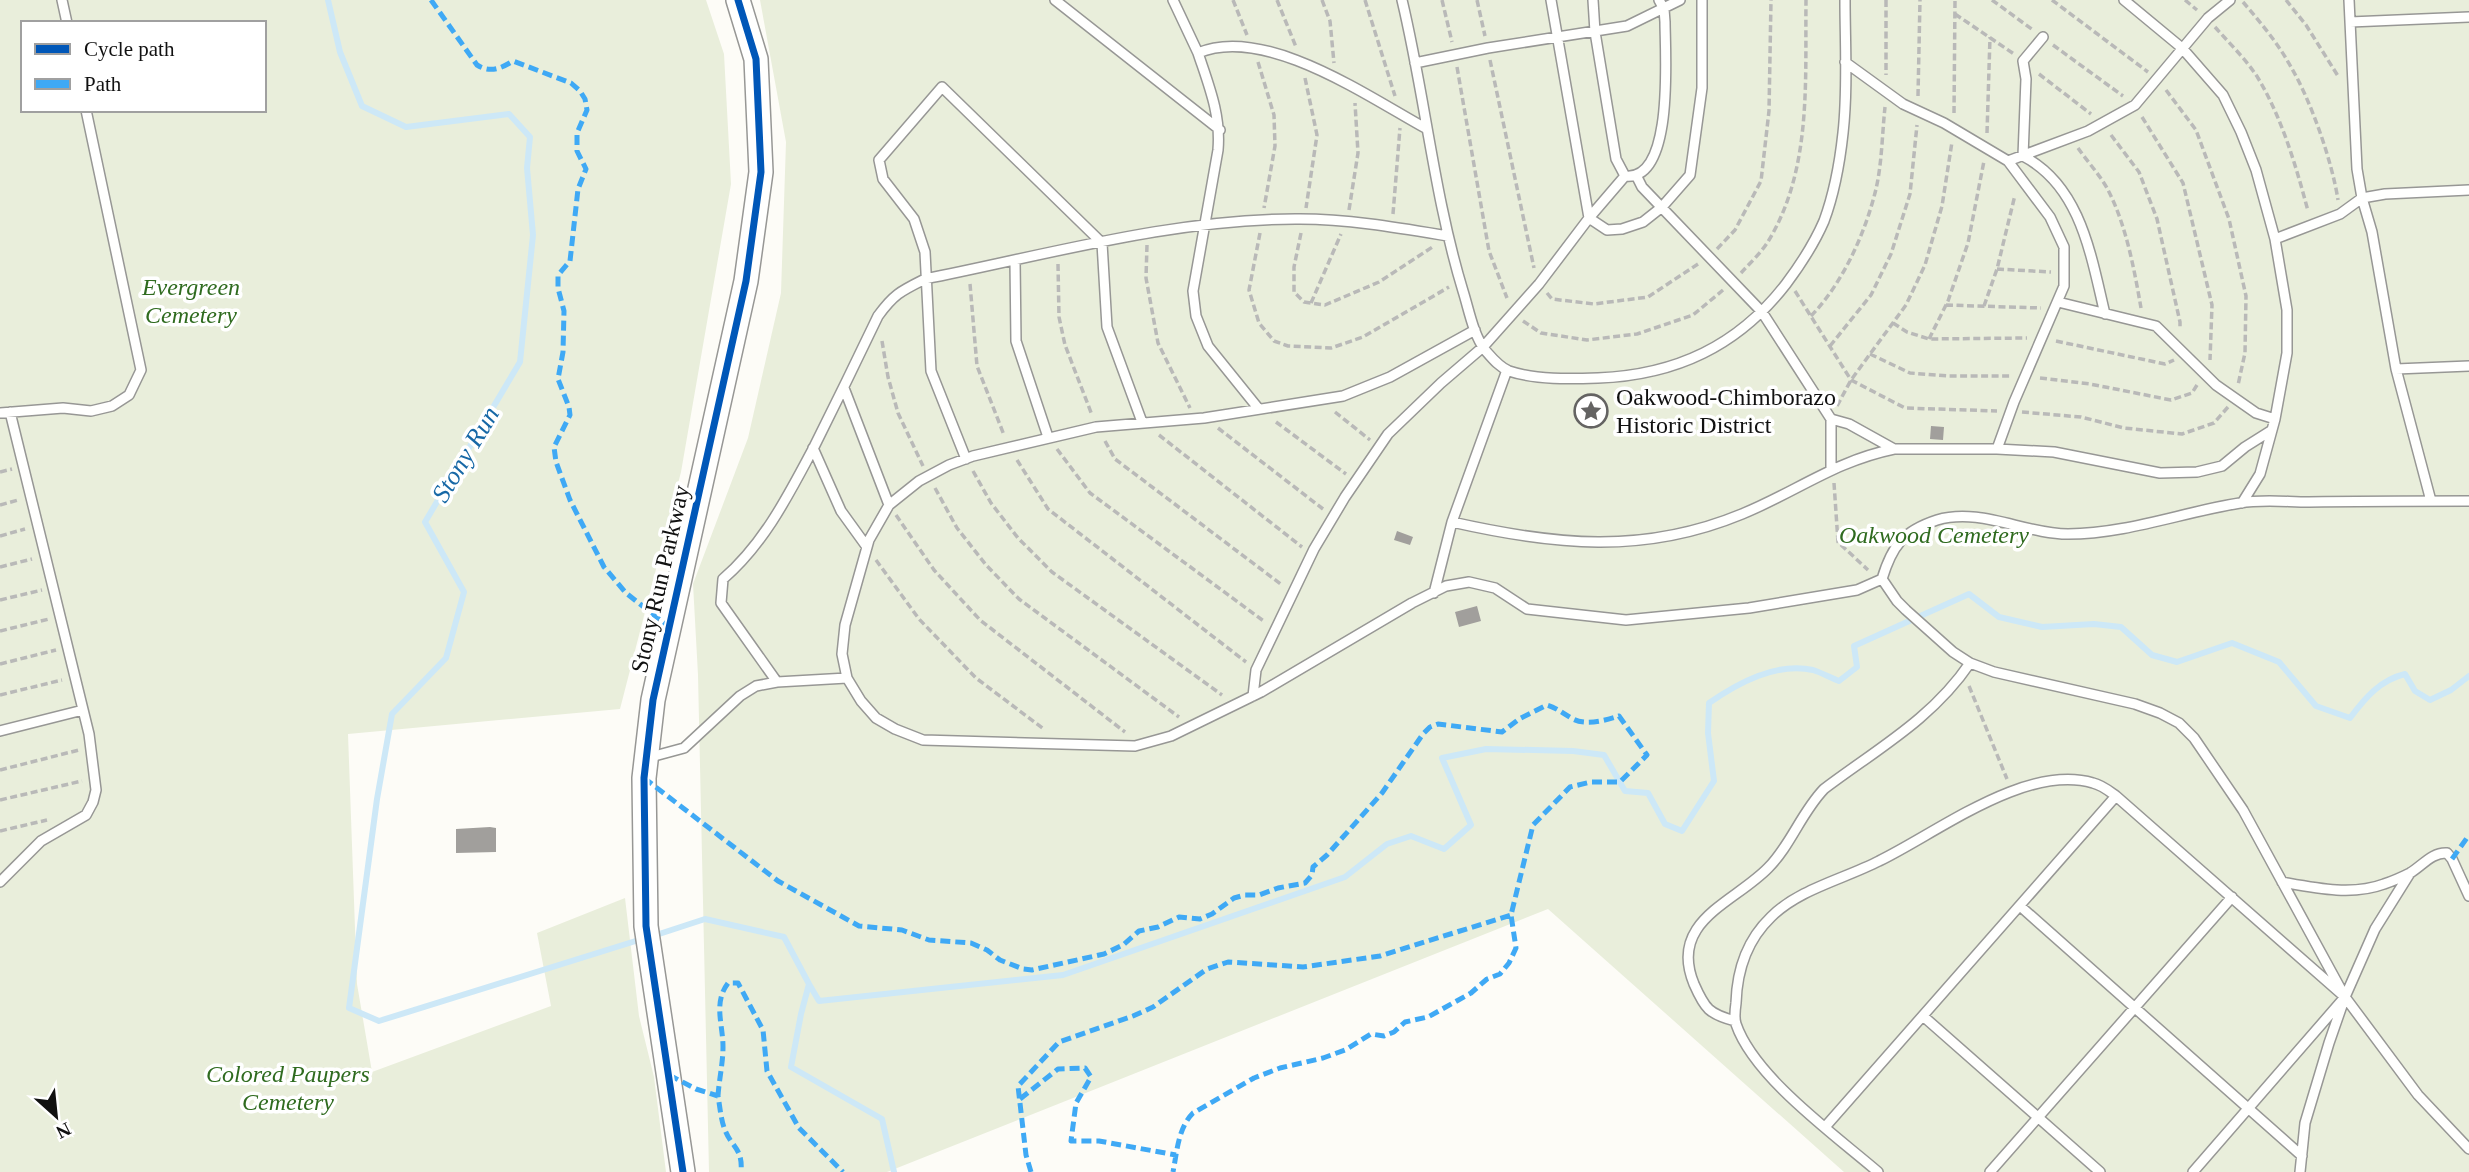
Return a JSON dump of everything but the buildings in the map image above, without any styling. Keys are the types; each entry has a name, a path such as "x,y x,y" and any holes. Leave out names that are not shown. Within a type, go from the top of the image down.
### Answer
{"street":[{"name":"Stony Run Parkway","path":"683,1172 646,926 646,758 653,701 746,281 761,172 756,59 738,0"}],"lane":[{"path":"62,0 66,21"},
{"path":"1055,0 1220,130"},
{"path":"1173,0 1198,53 1216,105 1220,130 1193,291 1196,316 1208,346 1258,408"},
{"path":"1402,0 1448,236 1475,330 1483,347 1507,370 1540,376 1590,378 1648,372 1675,365 1721,344 1762,312 1808,255 1825,219 1843,131 1845,0"},
{"path":"1551,0 1589,218 1607,230 1622,229 1643,222 1662,207 1690,175 1702,88 1702,0"},
{"path":"1593,0 1595,32 1616,159 1762,312 1832,419 1832,472"},
{"path":"1415,63 1626,26 1661,4 1680,0"},
{"path":"2124,0 2182,48 2222,95 2256,170 2275,239 2287,310 2287,353 2275,419 2260,474 2242,503"},
{"path":"2008,161 2103,124 2135,105 2208,18 2230,0"},
{"path":"2349,0 2357,169 2372,232 2396,369 2431,501"},
{"path":"1253,696 1255,670 1292,593 1333,517 1388,434 1483,347 1513,314 1589,218 1631,176 1649,166 1656,155 1664,104 1661,4"},
{"path":"2350,22 2469,17"},
{"path":"2023,156 2026,79 2024,61 2043,37"},
{"path":"1198,53 1209,49 1238,47 1266,51 1301,62 1354,87 1427,129"},
{"path":"1844,62 1903,104 1954,128 2008,161 2050,217 2064,247 2064,286 2010,411 1997,449"},
{"path":"966,459 931,371 925,251 914,219 883,179 879,160 942,87 1102,243 1107,327 1142,422"},
{"path":"0,882 41,841 86,815 96,790 91,747 68,647 31,497 5,413 64,408 91,411 112,406 129,395 141,370 86,112"},
{"path":"2023,156 2038,163 2054,179 2079,218 2105,314"},
{"path":"2275,239 2340,214 2362,198 2385,194 2469,190"},
{"path":"777,682 721,603 723,579 747,557 766,531 813,448 878,316 891,298 925,279 1204,224 1304,219 1392,227 1448,236"},
{"path":"1015,261 1016,341 1048,437"},
{"path":"2057,305 2156,326 2235,400 2275,419"},
{"path":"1475,330 1390,377 1343,396 1204,418 1096,427 966,459 928,476 889,505 867,547 845,625 842,654 847,678 860,701 876,718 923,740 953,739 1065,746 1141,745 1171,736 1253,696 1446,586 1469,582 1495,588 1527,609 1626,620 1749,608 1857,590 1882,579 1889,555 1898,542 1911,531 1940,519 1987,519 2066,534 2127,527 2242,503 2469,501"},
{"path":"2396,369 2469,366"},
{"path":"1434,593 1452,522 1507,370"},
{"path":"844,388 889,505"},
{"path":"1832,419 1849,424 1894,449"},
{"path":"1452,522 1561,542 1595,543 1658,537 1705,527 1742,514 1873,453 1894,449 2054,452 2160,473 2197,472 2222,466 2272,430"},
{"path":"813,448 841,511 867,547"},
{"path":"1882,579 1906,610 1941,642 1970,663 1994,672 2135,704 2179,723 2207,754 2243,810 2345,998 2417,1095 2469,1149"},
{"path":"1735,1021 1715,1015 1706,1007 1691,977 1688,954 1697,928 1707,916 1769,868 1824,789 1934,707 1952,689 1970,663"},
{"path":"646,758 684,748 740,696 756,685 847,678"},
{"path":"0,731 83,710"},
{"path":"1878,1172 1767,1074 1747,1047 1735,1021 1739,975 1746,952 1752,939 1771,917 1793,901 1887,857 1992,798 2012,790 2049,782 2075,780 2092,782 2116,796 2345,998"},
{"path":"1825,1127 2116,796"},
{"path":"2282,882 2334,890 2360,889 2382,885 2410,873 2434,856 2447,853 2469,896"},
{"path":"2300,1172 2305,1123 2345,998 2375,929 2410,873"},
{"path":"1990,1172 2232,897"},
{"path":"2020,906 2302,1156"},
{"path":"2193,1172 2345,998"},
{"path":"1923,1016 2100,1172"}],"path":[{"path":"1277,0 1301,62 1317,135 1294,267 1294,292 1304,302 1325,305 1379,282 1437,244"},
{"path":"1322,0 1330,21 1335,78"},
{"path":"1442,0 1455,55 1489,251 1513,314 1541,333 1587,340 1637,334 1693,315 1733,282 1768,242 1790,195 1804,135 1806,0"},
{"path":"1811,316 1825,301 1852,258 1875,192 1886,93 1886,0"},
{"path":"1830,346 1871,295 1891,254 1910,194 1918,111 1920,0"},
{"path":"1835,408 1851,380 1906,305 1925,265 1942,206 1954,128 1955,0"},
{"path":"2185,0 2208,18 2257,76 2295,163 2309,215"},
{"path":"2241,0 2281,51 2302,88 2337,192 2340,214"},
{"path":"2286,0 2306,24 2343,85 2355,86"},
{"path":"1929,339 1946,305 1968,243 1987,148 1990,37"},
{"path":"1311,303 1346,223 1358,153 1354,87"},
{"path":"2070,137 2106,186 2115,208 2133,263 2144,324"},
{"path":"1984,306 1997,269 2020,176"},
{"path":"1147,234 1146,278 1158,343 1191,410 1333,517"},
{"path":"1057,252 1059,317 1065,345 1096,427 1115,459 1292,593"},
{"path":"1997,269 2064,272"},
{"path":"968,271 977,366 1009,447 1048,509 1255,670"},
{"path":"1946,305 2057,305"},
{"path":"878,316 888,377 898,413 957,528 986,565 1019,600 1192,726"},
{"path":"1320,400 1379,447"},
{"path":"1258,408 1356,481"},
{"path":"1142,422 1312,555"},
{"path":"1048,437 1090,493 1275,629"},
{"path":"966,459 991,503 1018,538 1052,572 1235,705"},
{"path":"1832,472 1838,542 1864,568"},
{"path":"0,505 31,497"},
{"path":"889,505 934,570 980,620 1141,745"},
{"path":"0,536 38,526"},
{"path":"867,547 919,619 976,678 1065,746"},
{"path":"0,567 45,555"},
{"path":"0,600 53,587"},
{"path":"0,631 60,616"},
{"path":"0,664 68,647"},
{"path":"0,695 75,676"},
{"path":"1972,691 2010,785"},
{"path":"0,770 91,747"},
{"path":"0,800 94,778"},
{"path":"0,831 52,819"}],"green space":[{"path":"0,0 706,0 724,54 731,184 681,472 620,709 348,734 357,984 372,1072 551,1006 537,933 625,898 639,1016 654,1077 666,1172 0,1172"},
{"name":"Oakwood Cemetery","path":"760,0 2469,0 2469,1172 1844,1172 1548,909 887,1172 709,1172 698,675 693,584 748,438 781,293 786,142"}],"waterway":[{"name":"Stony Run","path":"328,0 340,52 362,106 406,127 509,114 530,137 527,168 533,235 520,362 425,522 464,592 446,658 392,714 377,799 349,1008 379,1021 642,939"},
{"path":"809,984 819,1001 1063,975 1345,877 1387,844 1411,836 1444,849 1471,825 1442,758 1486,749 1573,751 1604,755 1625,791 1648,793 1665,824 1682,831 1714,781 1708,733 1709,703 1758,676 1785,669 1813,670 1839,681 1857,667 1854,646 1969,594 1999,617 2042,627 2094,624 2121,627 2152,655 2177,662 2232,643 2279,662 2316,706 2350,718 2374,691 2396,677 2405,674 2415,691 2430,700 2451,690 2469,676"},
{"path":"653,936 705,919 784,937 809,984 791,1067 882,1119 894,1172"}],"marked path":[{"path":"431,0 477,65 495,69 513,61 571,83 585,99 587,110 577,133 577,151 586,169 578,189 570,261 558,275 558,288 564,311 563,352 558,379 570,415 554,447 556,462 570,500 604,567 626,593 669,627"},
{"path":"644,778 778,881 859,926 902,930 929,940 971,943 1000,960 1032,970 1104,954 1123,945 1139,931 1158,927 1179,917 1200,919 1234,898 1259,895 1305,883 1312,875 1313,867 1382,793 1430,727 1438,724 1502,732 1519,719 1547,705 1584,722 1619,716 1647,755 1620,782 1591,782 1570,787 1533,825 1511,915 1516,948 1500,974 1487,979 1471,993 1428,1017 1405,1022 1394,1032 1384,1036 1371,1034 1345,1050 1323,1058 1280,1068 1254,1078 1193,1113 1181,1133 1173,1172"},
{"path":"2452,859 2469,835"},
{"path":"1031,1172 1026,1155 1018,1086 1059,1042 1153,1007 1207,969 1228,962 1303,967 1380,956 1511,915"},
{"path":"718,1096 723,1053 721,998 728,983 738,983 763,1030 767,1071 799,1128 843,1172"},
{"path":"1020,1099 1058,1069 1085,1068 1091,1077 1076,1103 1071,1141 1099,1141 1176,1155"},
{"path":"669,1075 696,1089 718,1096 724,1126 739,1153 741,1172"}],"cycle path":[{"path":"683,1172 646,926 644,778 653,700 746,281 761,172 756,59 738,0"}],"place":[{"name":"Oakwood-Chimborazo Historic District","path":"1591,411"}],"park label":[{"name":"Evergreen Cemetery","path":"191,301"},
{"name":"Colored Paupers Cemetery","path":"288,1088"}]}
